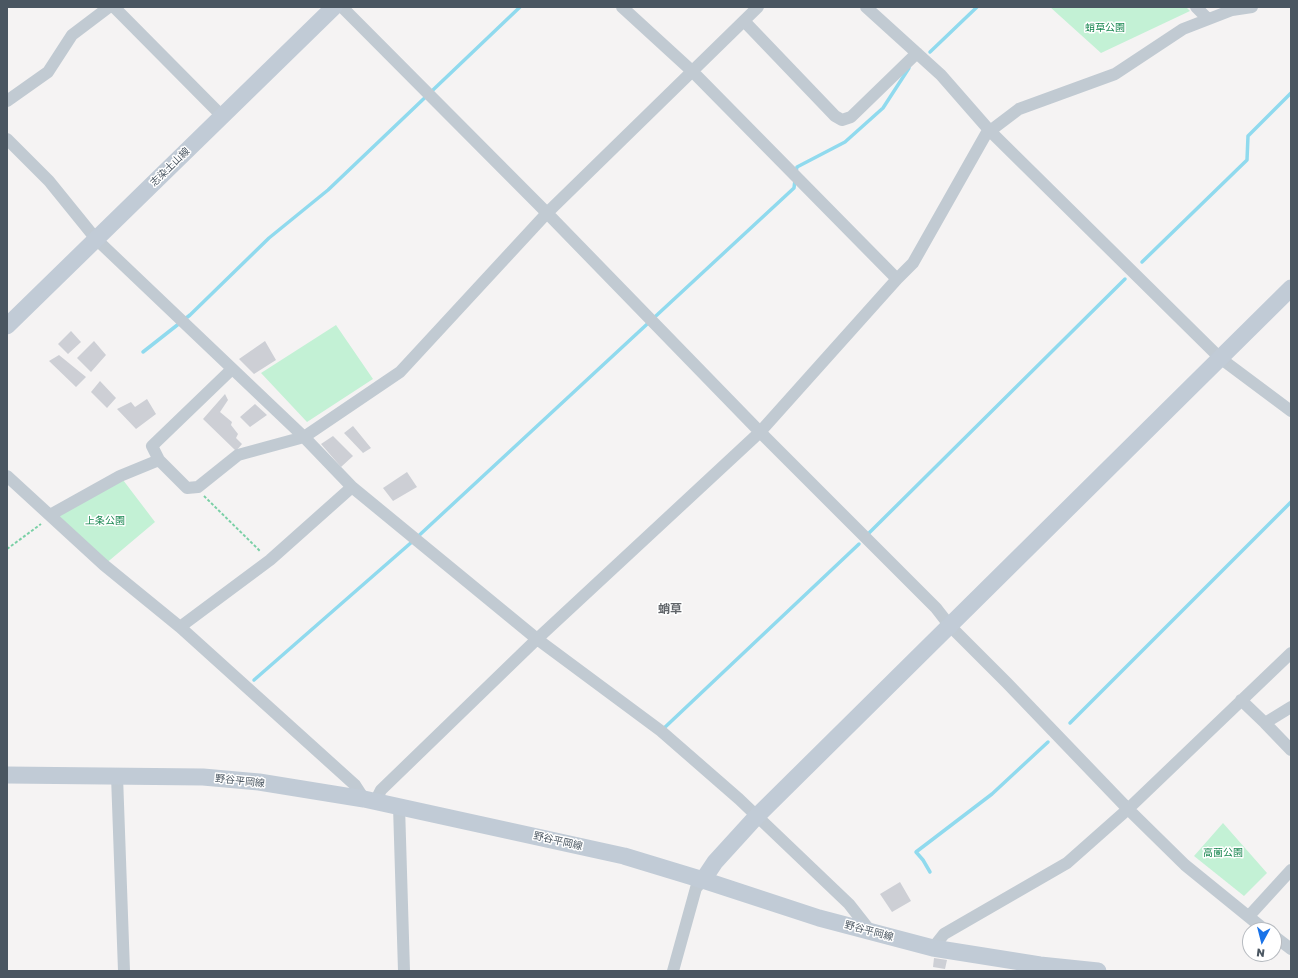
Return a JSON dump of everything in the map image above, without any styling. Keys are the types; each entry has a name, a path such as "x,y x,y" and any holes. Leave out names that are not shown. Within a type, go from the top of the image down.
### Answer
{"main road":[{"name":"志染土山線","path":"7,326 334,7"},
{"path":"702,880 715,862 756,817 1291,288"},
{"name":"野谷平岡線","path":"7,775 203,777 251,782 369,800 624,856 819,918 933,948 1040,965 1098,971"}],"street":[{"path":"7,101 48,72 72,35 109,7"},
{"path":"114,7 222,116"},
{"path":"342,7 547,213 760,432 936,608 950,626 1128,809 1185,865 1255,922"},
{"path":"622,7 693,72 897,279"},
{"path":"232,369 152,446 159,460 187,488 198,487 238,455 304,437 400,372 547,213 758,7"},
{"path":"866,7 954,88 990,131 1220,358 1291,411"},
{"path":"1196,7 1208,19"},
{"path":"7,476 104,564 180,627 355,785 369,800 538,639 760,432 913,263 986,134 1019,109 1114,74 1183,29 1232,10 1252,7"},
{"path":"744,21 835,116 842,120 851,116 917,54"},
{"path":"7,139 49,181 96,239 304,437 352,488 538,639 661,731 739,799 756,817 849,904 871,932"},
{"path":"50,515 120,476 159,460"},
{"path":"180,627 270,560 352,488"},
{"path":"933,948 944,934 1067,863 1128,809 1291,653"},
{"path":"1241,700 1266,723 1291,750"},
{"path":"1266,723 1291,707"},
{"path":"117,776 124,971"},
{"path":"399,806 404,971"},
{"path":"1248,916 1291,870"},
{"path":"673,971 696,888 702,880"},
{"path":"1282,942 1291,949"}],"path":[{"path":"198,487 202,495 270,560"},
{"path":"7,549 43,523 50,515"}],"green space":[{"name":"蛸草公園","path":"1050,7 1186,7 1190,11 1101,53"},
{"path":"336,325 373,379 307,422 261,373"},
{"name":"上条公園","path":"120,476 155,522 104,565 50,515"},
{"name":"高薗公園","path":"1223,823 1267,873 1244,896 1194,856"}],"building":[{"path":"71,331 81,342 68,354 58,344"},
{"path":"94,341 106,355 91,372 77,358"},
{"path":"265,341 276,360 254,374 239,359"},
{"path":"59,355 86,377 76,387 49,361"},
{"path":"100,381 116,398 107,408 91,392"},
{"path":"225,394 228,400 220,412 232,422 231,425 238,434 236,438 242,444 236,451 203,419"},
{"path":"147,399 156,414 136,429 117,409 131,402 135,407"},
{"path":"255,404 267,415 250,427 240,417"},
{"path":"353,426 371,448 363,453 344,433"},
{"path":"333,436 353,456 341,467 321,444"},
{"path":"407,472 417,487 393,501 383,488"},
{"path":"900,882 911,901 892,912 880,894"},
{"path":"934,958 947,960 945,969 933,967"}],"waterway":[{"path":"143,352 190,315 269,238 328,190 520,7"},
{"path":"930,52 977,7"},
{"path":"796,172 797,167 845,142 883,108 909,68"},
{"path":"1142,262 1247,160 1248,136 1291,93"},
{"path":"254,680 413,541 794,188 795,180"},
{"path":"869,533 1125,279"},
{"path":"1070,723 1291,502"},
{"path":"662,730 859,544"},
{"path":"930,872 916,852 992,794 1048,742"}],"district":[{"name":"蛸草","path":"670,609"}]}
